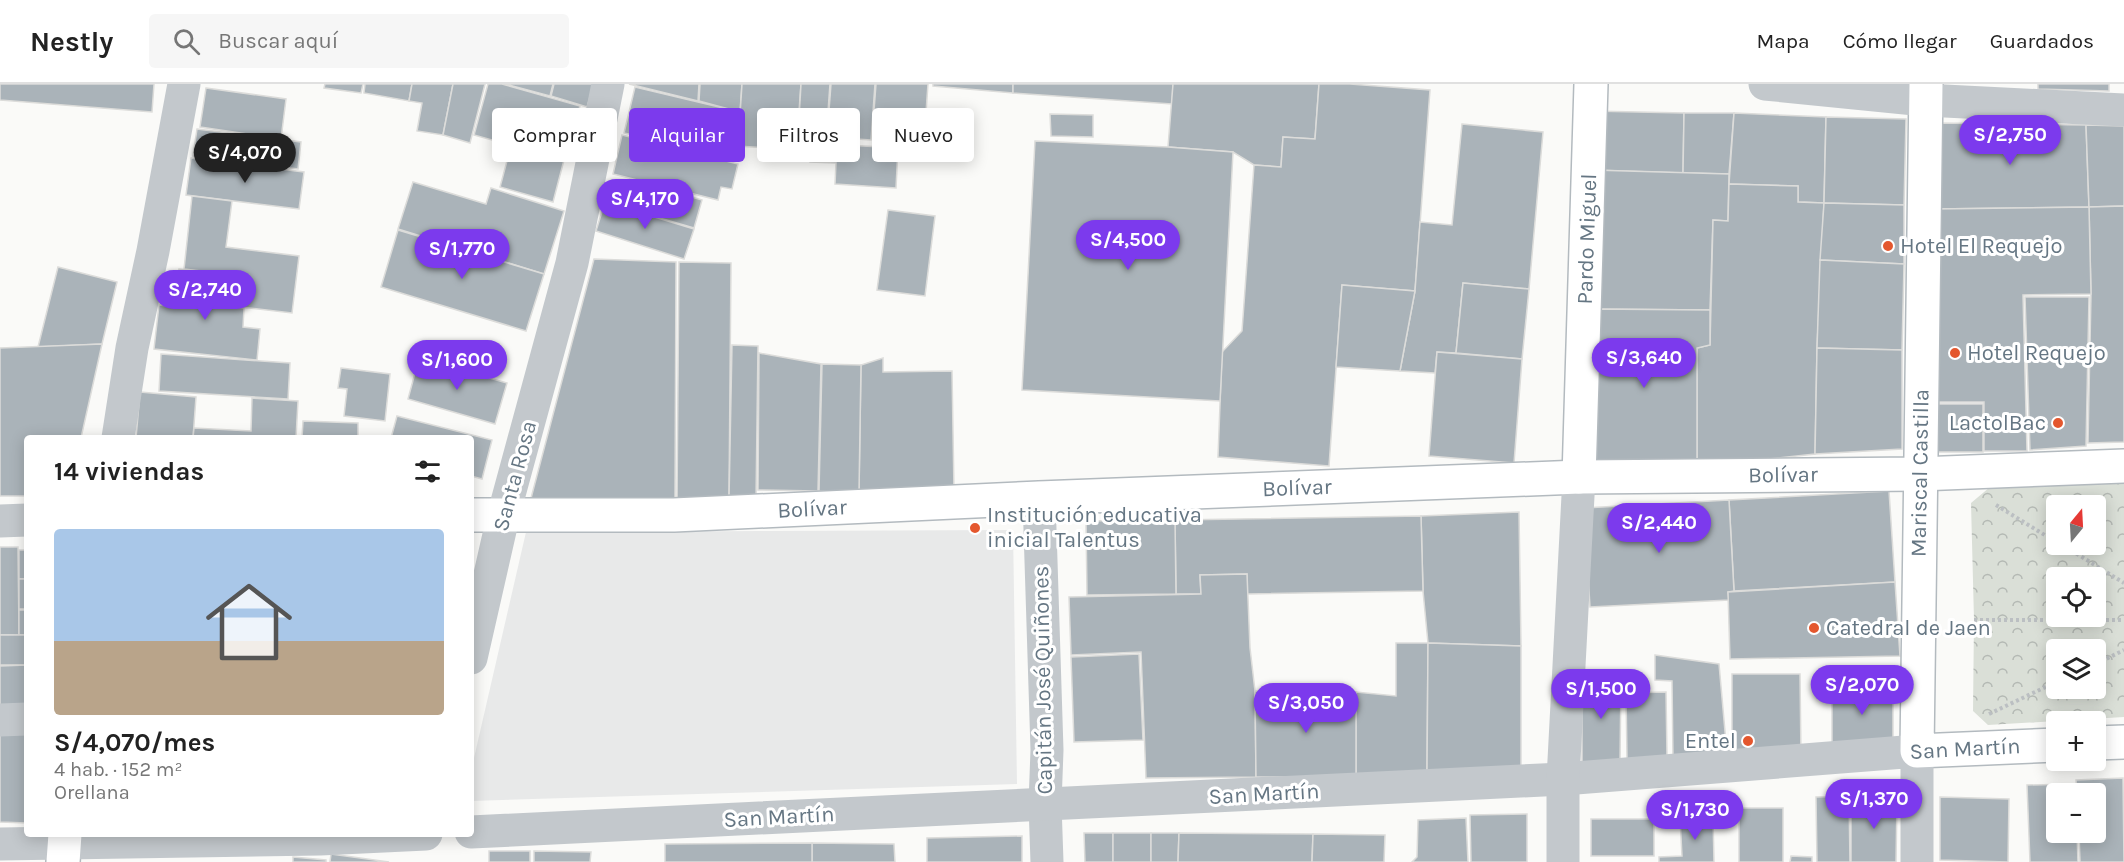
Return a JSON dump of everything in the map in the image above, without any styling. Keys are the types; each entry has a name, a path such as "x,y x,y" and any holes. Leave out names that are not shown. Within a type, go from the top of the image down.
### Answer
{"street":[{"path":"118,435 132,348 153,251 184,84"},
{"name":"Santa Rosa","path":"474,645 504,513 572,263 603,99 608,84"},
{"name":"Pardo Miguel","path":"1563,862 1563,779 1579,477 1592,84"},
{"path":"1765,84 1925,92 2124,110"},
{"name":"Mariscal Castilla","path":"1917,862 1919,474 1925,92"},
{"name":"Bolívar","path":"474,515 504,513 674,515 1579,477 1919,474 2124,466"},
{"name":"Capitán José Quiñones","path":"1039,498 1047,750 1045,804 1047,862"},
{"path":"0,521 24,520"},
{"path":"0,720 24,719"},
{"path":"2106,743 2124,742"},
{"name":"San Martín","path":"474,832 1563,779 1917,751 2046,745"},
{"path":"0,844 64,846 362,837"},
{"path":"418,862 425,837"}],"path":[{"path":"1989,500 2046,536"},
{"path":"2079,555 2124,583"},
{"path":"1974,620 2124,620"},
{"path":"2106,659 2124,650"},
{"path":"1981,718 2046,687"}],"shaded area":[{"path":"1013,530 1017,784 474,801 474,758 526,532"}],"green space":[{"path":"2124,481 2124,717 2106,718 2106,711 2046,711 2046,722 1988,725 1973,711 1974,620 1971,503 1990,487"}],"building":[{"path":"0,84 154,84 152,112 0,100"},
{"path":"325,84 363,84 361,93 324,88"},
{"path":"365,84 412,84 409,101 364,93"},
{"path":"412,84 453,84 443,135 417,131 422,103 409,101"},
{"path":"453,84 485,84 470,143 443,135"},
{"path":"488,84 502,84 580,106 579,108 492,108 492,140 474,135"},
{"path":"505,84 553,84 550,96"},
{"path":"554,84 594,84 587,107 551,96"},
{"path":"629,84 699,84 698,101"},
{"path":"700,84 742,84 740,108 725,108 699,101"},
{"path":"742,84 801,84 799,108 757,108 757,147 745,146 745,108 740,108"},
{"path":"801,84 830,84 828,108 800,108"},
{"path":"831,84 875,84 871,140 860,139 860,108 829,108"},
{"path":"876,84 928,84 926,108 874,108"},
{"path":"933,84 1013,84 1013,93 933,86"},
{"path":"1013,84 1173,84 1172,104 1013,93"},
{"path":"1173,84 1319,84 1315,139 1283,137 1281,167 1254,165 1233,152 1168,147"},
{"path":"1319,84 1430,90 1415,291 1342,285 1329,466 1218,457 1222,352 1242,331 1254,165 1281,167 1283,137 1315,139"},
{"path":"2038,84 2109,84 2109,91 2038,89"},
{"path":"635,87 723,108 630,108"},
{"path":"206,88 286,99 281,139 200,127"},
{"path":"1591,111 1684,113 1683,173 1592,170"},
{"path":"629,112 629,134 624,133"},
{"path":"1684,113 1734,113 1729,174 1683,173"},
{"path":"1734,113 1826,117 1824,203 1798,202 1798,186 1729,184"},
{"path":"1050,114 1093,115 1093,137 1051,136"},
{"path":"1826,117 1906,119 1904,205 1824,203"},
{"path":"1935,123 2086,125 2089,207 1934,209"},
{"path":"1462,124 1543,132 1529,289 1463,283 1456,353 1437,352 1435,373 1400,371 1415,291 1420,222 1452,225"},
{"path":"2086,125 2124,126 2124,206 2089,207"},
{"path":"197,129 301,142 298,169 193,156"},
{"path":"622,135 629,137 629,162 730,162 738,164 732,189 721,187 718,200 613,174"},
{"path":"1035,141 1233,152 1220,401 1022,390"},
{"path":"860,146 872,147 872,162 897,162 896,188 835,184 836,163 810,162 860,162"},
{"path":"191,158 304,172 299,209 186,195"},
{"path":"507,162 563,162 553,202 500,187"},
{"path":"1592,170 1729,174 1728,221 1713,220 1710,310 1592,309"},
{"path":"630,179 702,200 694,228 622,207"},
{"path":"413,182 486,204 491,188 564,211 544,274 398,229"},
{"path":"1729,184 1798,186 1798,202 1824,203 1815,454 1697,467 1697,348 1710,345 1713,220 1728,221"},
{"path":"192,196 232,201 226,247 299,256 292,313 223,305 226,274 184,269"},
{"path":"605,202 694,229 684,259 596,231"},
{"path":"1824,203 1904,205 1904,264 1820,260"},
{"path":"2124,206 2124,442 2088,443 2091,294 2089,207"},
{"path":"2089,207 2091,294 2023,295 2027,451 1984,451 1984,402 1938,402 1934,209"},
{"path":"888,210 935,216 925,296 877,290"},
{"path":"398,230 544,274 526,331 381,287"},
{"path":"594,259 676,262 675,501 530,502"},
{"path":"1820,260 1904,264 1902,350 1817,348"},
{"path":"679,262 731,263 729,499 677,501"},
{"path":"58,267 117,282 102,344 38,347"},
{"path":"179,269 225,274 222,306 244,308 243,327 260,329 257,360 154,349 159,305 175,307"},
{"path":"1463,283 1529,289 1522,359 1456,353"},
{"path":"1342,285 1415,291 1400,371 1336,367"},
{"path":"2025,297 2089,297 2086,446 2030,450"},
{"path":"1592,309 1710,310 1710,345 1697,348 1697,467 1587,473"},
{"path":"102,344 82,435 24,435 24,496 0,496 0,348"},
{"path":"732,345 758,346 756,500 729,499"},
{"path":"1817,348 1902,350 1902,449 1815,454"},
{"path":"1437,352 1522,359 1514,463 1429,456"},
{"path":"759,353 821,364 818,491 758,490"},
{"path":"161,354 290,363 288,399 159,391"},
{"path":"419,358 507,383 495,424 408,399"},
{"path":"883,358 883,372 952,371 954,491 859,492 861,365"},
{"path":"822,364 861,365 859,492 819,491"},
{"path":"341,368 390,374 385,421 344,416 347,389 338,388"},
{"path":"140,392 196,397 193,435 136,435"},
{"path":"252,398 298,401 296,435 193,435 194,428 251,431"},
{"path":"1937,404 1983,404 1983,452 1937,452"},
{"path":"397,416 472,435 392,435"},
{"path":"303,421 358,423 358,435 302,435"},
{"path":"474,435 492,440 482,479 474,477"},
{"path":"1889,491 1895,582 1734,591 1729,500"},
{"path":"1729,500 1734,591 1728,592 1729,600 1590,607 1584,508"},
{"path":"1519,512 1521,646 1428,643 1423,591 1421,516"},
{"path":"1421,516 1423,591 1247,594 1247,574 1200,575 1201,594 1176,594 1175,520"},
{"path":"1175,520 1176,594 1087,595 1086,521"},
{"path":"0,547 18,547 19,635 0,635"},
{"path":"19,550 24,550 24,579 19,579"},
{"path":"1247,574 1250,648 1255,691 1256,777 1146,778 1141,652 1071,655 1069,597 1201,594 1200,575"},
{"path":"19,579 24,579 24,609 19,609"},
{"name":"Catedral de Jaen","path":"1895,582 1900,656 1730,659 1728,592"},
{"path":"19,610 24,610 24,635 19,635"},
{"path":"0,635 24,635 24,665 0,665"},
{"path":"1396,643 1428,643 1427,772 1356,777 1356,692 1396,696"},
{"path":"1428,643 1521,646 1521,770 1427,772"},
{"path":"1139,654 1143,740 1074,742 1071,657"},
{"path":"1655,655 1719,664 1727,754 1673,759 1672,681 1655,680"},
{"path":"24,665 24,707 0,707 0,666"},
{"path":"1732,674 1800,674 1801,756 1732,756"},
{"path":"1582,676 1621,677 1620,763 1582,763"},
{"path":"1832,685 1893,685 1893,747 1832,747"},
{"path":"1255,691 1356,692 1356,777 1256,777"},
{"path":"1666,692 1667,757 1627,759 1626,693"},
{"path":"0,723 24,723 24,823 0,822"},
{"path":"2123,778 2124,862 2080,862 2079,843 2106,843 2106,783 2076,783 2076,780"},
{"path":"2027,785 2046,785 2046,843 2077,843 2078,862 2030,862"},
{"path":"1849,796 1850,862 1817,862 1816,797"},
{"path":"1940,797 2009,799 2008,862 1940,860"},
{"path":"1851,799 1897,799 1896,862 1851,862"},
{"path":"1739,808 1783,808 1783,862 1739,862"},
{"path":"1527,814 1527,862 1471,862 1470,815"},
{"path":"1713,817 1714,862 1659,862 1659,857 1682,856 1680,818"},
{"path":"1466,818 1468,862 1412,862 1417,857 1418,820"},
{"path":"1591,819 1654,819 1654,856 1591,856"},
{"path":"1084,833 1113,833 1113,862 1085,862"},
{"path":"1113,833 1151,833 1151,862 1113,862"},
{"path":"1151,833 1179,833 1178,862 1151,862"},
{"path":"1179,833 1313,834 1312,862 1178,862"},
{"path":"1313,834 1385,835 1384,862 1312,862"},
{"path":"1022,836 1022,862 927,862 927,838"},
{"path":"812,843 894,844 895,862 812,862"},
{"path":"812,843 812,862 665,862 665,844"},
{"path":"489,851 530,851 530,862 489,862"},
{"path":"534,851 591,852 590,862 534,862"},
{"path":"331,854 389,862 330,862"},
{"path":"1791,856 1812,857 1812,862 1790,862"},
{"path":"293,857 326,860 326,862 293,862"}],"place":[{"name":"Hotel El Requejo","path":"1888,246"},
{"name":"Hotel Requejo","path":"1955,353"},
{"name":"LactolBac","path":"2058,423"},
{"name":"Institución educativa inicial Talentus","path":"975,528"},
{"name":"Catedral de Jaen","path":"1814,628"},
{"name":"Entel","path":"1748,741"}]}
